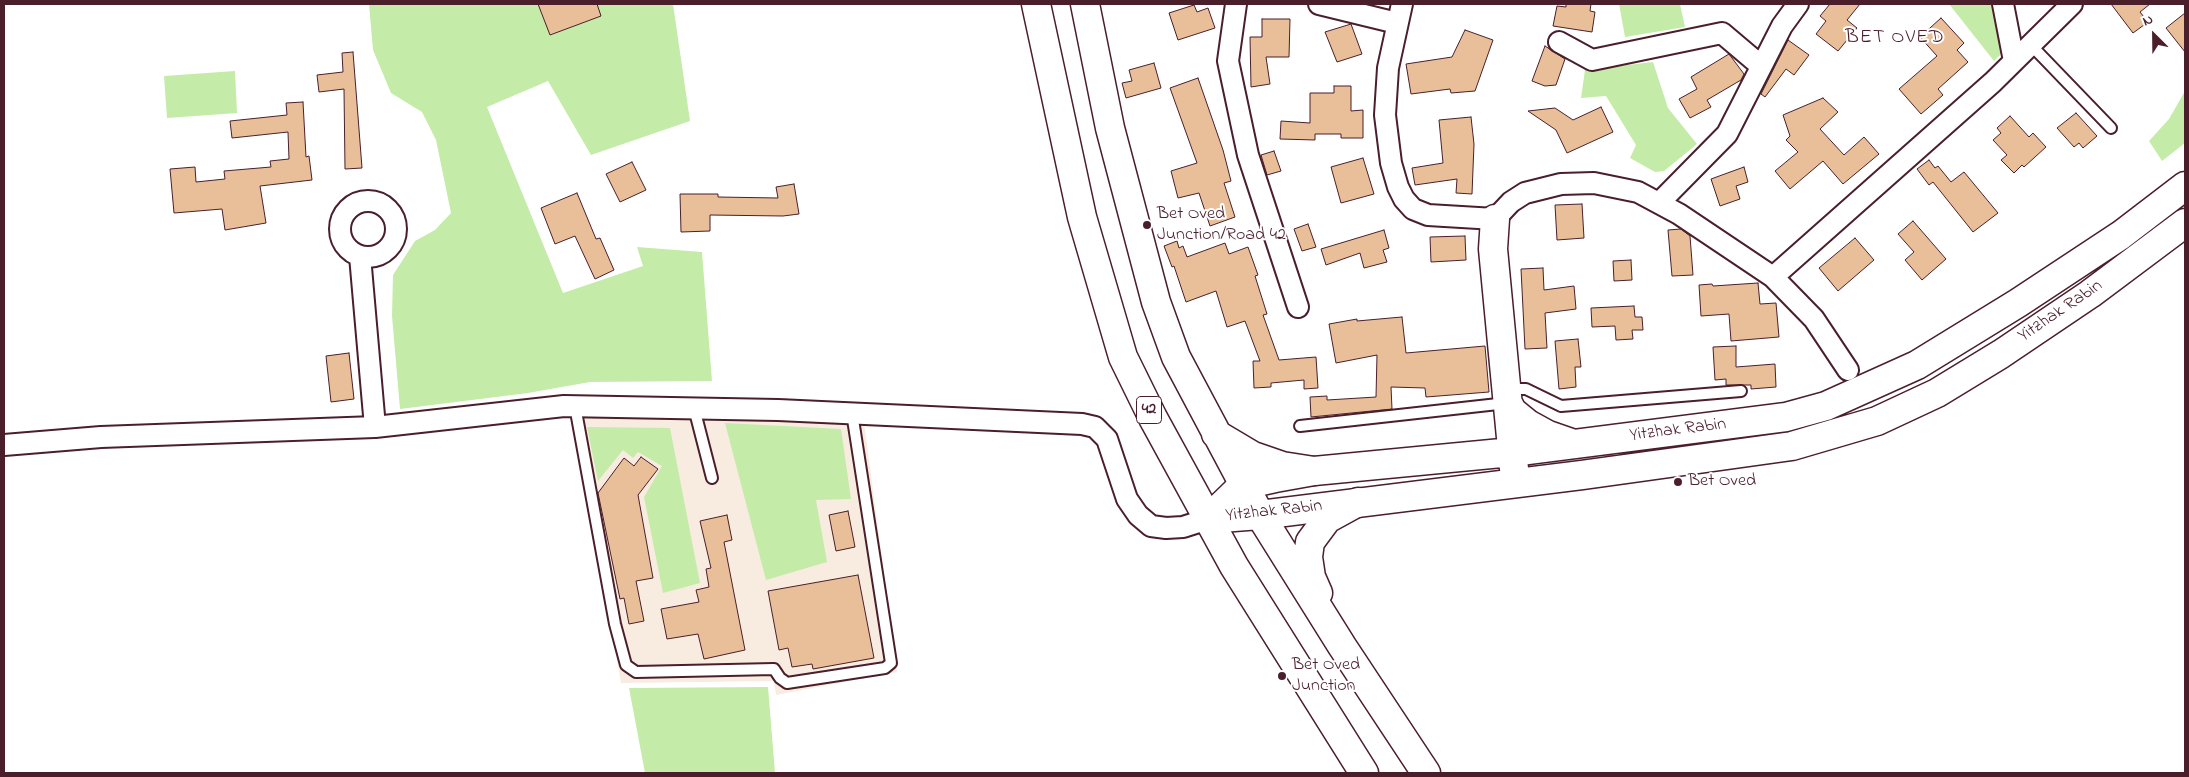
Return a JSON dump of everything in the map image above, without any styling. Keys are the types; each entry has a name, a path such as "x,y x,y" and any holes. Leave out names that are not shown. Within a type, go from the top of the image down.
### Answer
{"main road":[{"name":"42","path":"1036,4 1082,217 1123,357 1208,519 1268,623 1364,773"},
{"path":"1084,4 1110,128 1156,302 1176,358 1260,516 1342,646 1426,773"},
{"name":"Yitzhak Rabin","path":"1208,519 1243,484 1314,471 1512,452 1786,417 1826,406 1917,365 2018,303 2122,235 2185,186"},
{"path":"1495,219 1493,248 1515,483"},
{"name":"Yitzhak Rabin","path":"1208,519 1260,516 1792,446 1877,421 1938,393 2001,354 2090,294 2185,223"},
{"path":"1507,396 1517,415 1528,424 1548,435 1574,444"},
{"path":"1216,434 1253,456 1282,466 1314,471"},
{"path":"1342,646 1311,578 1308,558 1310,542 1327,519 1358,502"}],"street":[{"path":"1236,4 1228,61 1248,154 1298,307"},
{"path":"1320,4 1399,13 1388,68 1385,115 1391,163 1402,195 1413,209 1422,214 1495,219 1511,202 1525,193 1561,184 1609,185 1638,192 1660,202 1774,277 1814,319 1848,370"},
{"path":"1660,202 1727,134 1782,26 1798,4"},
{"path":"2003,4 2014,61"},
{"path":"1774,277 2014,61 2072,4"},
{"path":"1559,42 1592,60 1722,33 1761,66"},
{"path":"360,256 375,427"},
{"path":"4,445 101,437 375,427 575,406 852,413 1082,424 1095,427 1106,439 1127,499 1138,515 1150,526 1166,528 1183,527 1208,519"}],"lane":[{"path":"2030,44 2111,128"},
{"path":"1300,426 1507,396 1526,389 1561,406 1741,391"},
{"path":"575,406 615,624 626,666 636,672 774,669 780,678 787,683 885,668 891,663 852,413"},
{"path":"694,408 712,478"}],"shaded area":[{"path":"574,415 864,422 897,672 776,695 774,681 621,683"}],"green space":[{"path":"369,4 673,4 690,121 591,155 548,81 487,107 563,293 643,266 637,247 702,252 712,381 590,382 528,393 400,409 392,316 393,275 415,241 435,230 451,213 436,140 422,112 391,93 373,50"},
{"path":"1619,4 1680,4 1685,27 1625,37"},
{"path":"1949,4 1997,4 2005,41 2001,54 1994,61"},
{"path":"1653,62 1668,108 1697,144 1664,171 1655,172 1630,158 1636,145 1606,96 1581,98 1585,70"},
{"path":"235,71 237,113 167,118 164,76"},
{"path":"2185,91 2185,143 2162,161 2149,141 2169,119"},
{"path":"725,423 841,429 851,499 816,500 827,562 766,580"},
{"path":"587,427 670,428 700,583 663,593 644,497 662,466 638,452 633,458 623,450 598,481"},
{"path":"768,687 775,773 645,773 629,688"}],"building":[{"path":"538,4 597,4 601,16 550,35"},
{"path":"1566,4 1591,4 1590,11 1595,12 1592,32 1553,26 1557,6 1566,7"},
{"path":"1830,4 1860,4 1847,20 1857,28 1838,51 1816,34 1826,21 1820,16"},
{"path":"2111,4 2150,4 2140,12 2148,22 2133,33"},
{"path":"1194,5 1197,12 1208,8 1215,28 1178,40 1169,13"},
{"path":"2185,13 2185,52 2166,28"},
{"path":"1941,18 1964,43 1957,50 1968,62 1938,89 1943,95 1921,114 1899,89 1937,56 1920,37"},
{"path":"1262,19 1290,19 1289,57 1266,57 1270,84 1251,87 1250,37 1262,37"},
{"path":"1351,24 1362,54 1337,62 1325,32"},
{"path":"1465,30 1493,40 1475,91 1451,93 1450,89 1411,94 1406,64 1452,57"},
{"path":"1788,40 1809,55 1794,75 1786,69 1765,97 1761,94"},
{"path":"1545,46 1565,59 1556,85 1545,86 1532,81"},
{"path":"353,52 362,168 345,169 344,89 319,92 317,75 343,72 342,53"},
{"path":"1729,54 1744,74 1741,80 1707,100 1711,107 1690,118 1679,99 1697,89 1691,77"},
{"path":"1154,63 1161,88 1126,98 1122,83 1132,81 1129,70"},
{"path":"1198,78 1223,150 1231,181 1224,183 1235,217 1210,226 1199,193 1178,198 1171,171 1197,163 1170,88"},
{"path":"1334,86 1351,86 1351,111 1363,110 1363,138 1341,138 1341,134 1315,134 1315,140 1280,139 1281,121 1310,123 1310,93 1334,93"},
{"path":"1823,98 1838,112 1820,129 1844,155 1864,137 1879,154 1843,184 1823,161 1790,189 1775,171 1798,152 1786,140 1790,136 1783,115"},
{"path":"303,102 306,157 309,156 312,180 260,186 266,223 225,230 222,209 174,213 170,169 195,167 196,182 225,179 224,171 271,167 270,161 289,159 288,132 232,138 230,121 287,115 286,103"},
{"path":"1601,107 1613,132 1567,153 1556,130 1528,111 1555,108 1573,120"},
{"path":"2076,113 2097,136 2083,148 2079,143 2074,147 2057,128"},
{"path":"2010,116 2029,137 2033,133 2046,147 2024,167 2022,165 2014,173 2001,160 2007,155 1993,140 2001,133 1997,128"},
{"path":"1471,117 1474,144 1472,194 1456,193 1457,179 1415,185 1412,168 1443,163 1439,120"},
{"path":"1274,151 1281,171 1267,175 1261,155"},
{"path":"1363,158 1374,194 1341,203 1331,167"},
{"path":"1929,160 1935,168 1938,166 1951,182 1964,172 1998,213 1973,232 1933,182 1929,185 1917,169"},
{"path":"632,162 646,190 620,202 606,174"},
{"path":"1744,167 1748,182 1736,186 1740,199 1720,206 1711,179"},
{"path":"794,184 799,214 783,216 710,215 710,231 681,232 680,194 718,194 718,197 778,198 776,187"},
{"path":"577,193 596,239 600,238 614,270 595,279 575,236 555,244 541,208"},
{"path":"1582,204 1584,238 1557,240 1555,205"},
{"path":"1913,221 1946,259 1922,280 1905,260 1914,252 1898,234"},
{"path":"1308,224 1316,247 1302,251 1294,229"},
{"path":"1681,229 1690,236 1693,275 1672,276 1668,230"},
{"path":"1384,230 1389,248 1383,250 1387,262 1364,268 1360,253 1326,265 1321,249"},
{"path":"1465,236 1466,260 1431,262 1430,237"},
{"path":"1855,238 1874,260 1838,291 1819,268"},
{"path":"1177,241 1179,248 1183,246 1187,257 1225,243 1229,254 1248,247 1258,275 1255,276 1267,314 1263,315 1279,360 1316,357 1318,388 1304,389 1304,380 1271,383 1271,387 1254,388 1253,361 1260,361 1245,321 1227,327 1216,291 1186,302 1174,266 1172,267 1164,246"},
{"path":"1631,260 1632,280 1614,281 1613,261"},
{"path":"1543,268 1544,290 1574,286 1576,309 1545,313 1547,348 1525,349 1521,269"},
{"path":"1758,283 1760,304 1776,303 1779,337 1731,341 1729,314 1701,316 1699,285"},
{"path":"1634,306 1635,317 1642,317 1643,330 1632,330 1633,339 1616,340 1615,326 1592,327 1591,308"},
{"path":"1402,317 1406,353 1485,346 1489,392 1426,397 1425,388 1391,387 1392,409 1311,417 1310,397 1327,396 1327,400 1376,397 1377,355 1336,363 1329,324 1357,319 1357,321"},
{"path":"1578,339 1581,367 1575,367 1576,387 1559,389 1555,341"},
{"path":"1736,346 1736,367 1775,364 1776,387 1751,389 1751,385 1726,385 1726,379 1715,380 1713,347"},
{"path":"349,353 354,399 331,402 326,356"},
{"path":"641,457 658,469 638,495 653,578 636,581 644,621 629,624 624,598 620,599 598,493 624,458 634,466"},
{"path":"848,511 855,547 836,551 829,515"},
{"path":"727,515 732,540 724,542 745,650 704,659 698,634 667,639 661,609 699,602 696,590 709,587 706,569 711,568 700,521"},
{"path":"858,575 874,658 813,669 812,664 792,667 788,648 779,650 768,591"}],"place":[{"name":"Bet Oved Junction/Road 42","path":"1147,225"},
{"name":"Bet Oved","path":"1678,482"},
{"name":"Bet Oved Junction","path":"1282,676"}],"district":[{"name":"BET OVED","path":"1895,39"}]}
